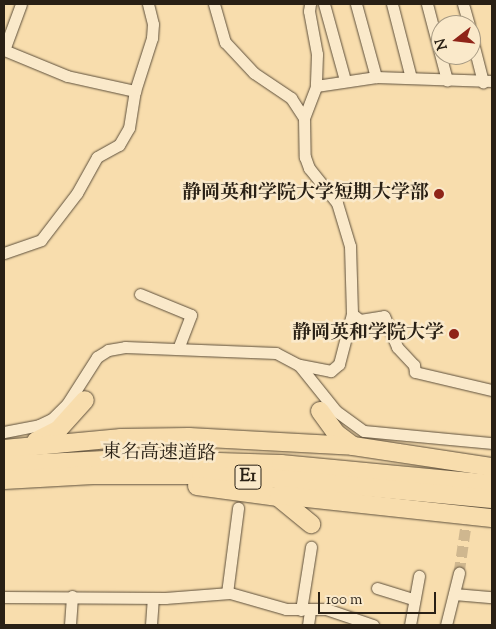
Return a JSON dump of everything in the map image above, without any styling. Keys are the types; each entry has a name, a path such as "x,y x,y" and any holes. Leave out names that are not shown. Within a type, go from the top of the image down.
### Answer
{"highway":[{"path":"4,448 49,436 68,421 85,400"},
{"path":"320,411 337,434 353,446"},
{"path":"4,448 120,438 189,437 353,446 492,467"},
{"name":"東名高速道路","path":"4,465 125,459 281,464 492,484"},
{"name":"東名高速道路","path":"4,480 126,474 281,479 492,499"},
{"path":"54,477 152,482 492,518"},
{"path":"256,493 286,500 311,524"}],"street":[{"path":"21,4 4,50 67,76 135,91"},
{"path":"4,253 41,240 77,194 97,157 119,145 133,118 135,91 152,38 154,24 148,4"},
{"path":"214,4 225,42 254,73 291,98 304,118"},
{"path":"299,365 331,371 337,368 352,314 350,246 337,203 309,168 305,157 304,118 316,86 317,54 310,4"},
{"path":"324,4 346,80"},
{"path":"356,4 376,77"},
{"path":"392,4 411,78"},
{"path":"427,4 447,80"},
{"path":"316,86 376,77 488,81 481,62"},
{"path":"140,294 191,316 178,348"},
{"path":"352,314 360,320 384,316 397,347 414,365 415,372 492,390"},
{"path":"4,432 39,425 52,419 67,404 92,362 108,350 125,347 178,348 263,351 284,356 299,365 341,416 364,431 384,436 492,443"},
{"path":"476,458 479,442"},
{"path":"227,593 238,508"},
{"path":"308,625 305,610 311,547"},
{"path":"446,625 459,573"},
{"path":"410,625 419,576"},
{"path":"377,588 414,599"},
{"path":"4,597 153,598 194,597 227,593 305,610 326,609 373,625"},
{"path":"454,594 492,597"},
{"path":"70,625 72,596"},
{"path":"151,625 153,598"}],"tunnel":[{"path":"459,573 471,491"}],"place":[{"name":"静岡英和学院大学短期大学部","path":"439,194"},
{"name":"静岡英和学院大学","path":"454,334"}]}
